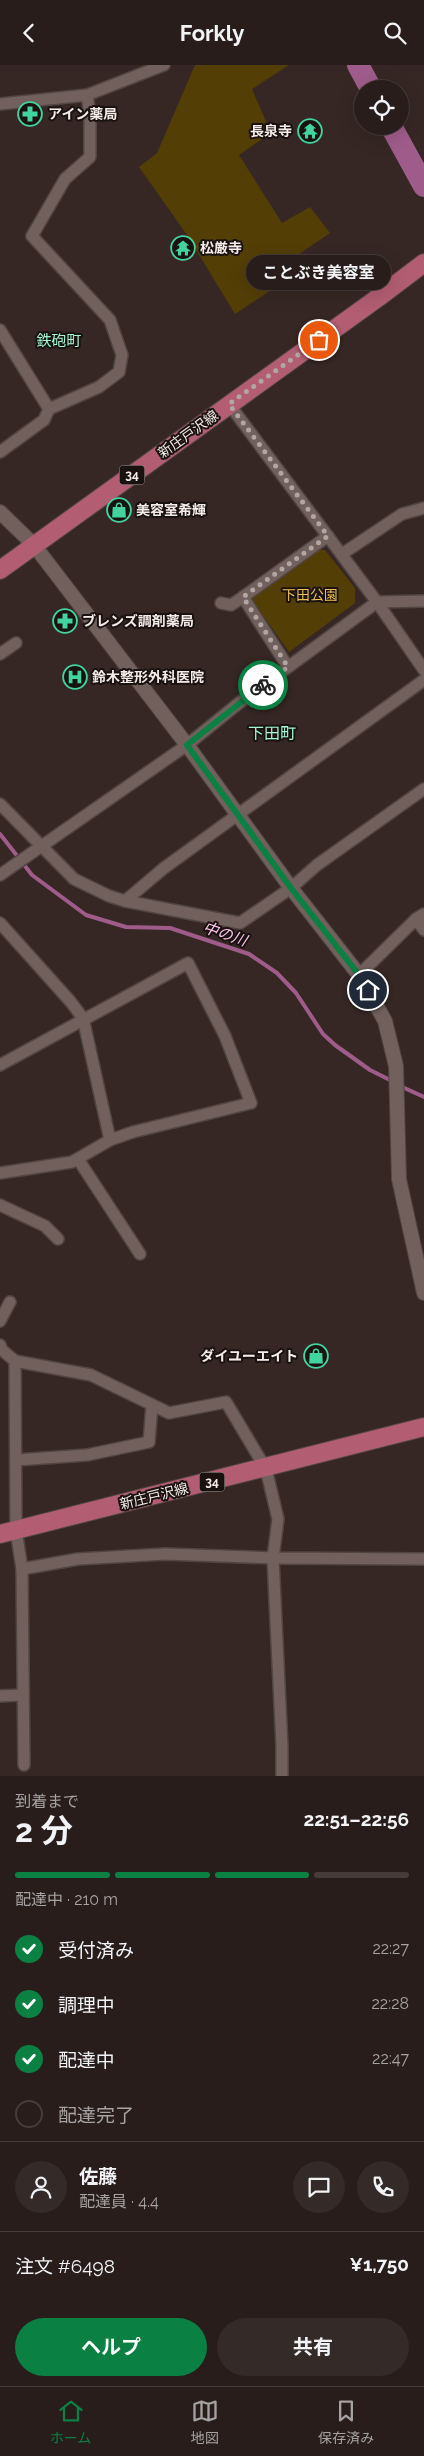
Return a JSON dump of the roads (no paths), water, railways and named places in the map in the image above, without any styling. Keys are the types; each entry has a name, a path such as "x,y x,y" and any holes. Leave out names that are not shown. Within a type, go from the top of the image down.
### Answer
{"main road":[{"name":"新庄戸沢線","path":"0,570 424,263"},
{"name":"新庄戸沢線","path":"8,1532 266,1469 424,1427"}],"street":[{"path":"0,103 87,95 164,65"},
{"path":"0,452 44,420 49,409 99,387 119,372 122,355 110,319 32,236 65,179 90,157 90,115 87,95"},
{"path":"0,331 49,409"},
{"path":"229,404 342,554 424,670"},
{"path":"342,554 402,514 424,508"},
{"path":"0,512 34,545 187,745 291,888 359,975 385,1021 396,1066 399,1119 399,1179 424,1293"},
{"path":"221,603 231,605 328,536"},
{"path":"243,597 288,667"},
{"path":"4,873 187,745 288,667 377,602 424,601"},
{"path":"0,654 16,643"},
{"path":"125,901 164,868 230,819 238,816 424,680"},
{"path":"0,804 38,848 74,879 125,901 240,923 291,888 317,865 424,789"},
{"path":"359,975 420,917 424,930"},
{"path":"0,923 70,1001 82,1019 110,1140"},
{"path":"0,1065 188,963 225,1036 251,1103 133,1132 110,1140 72,1162 0,1173"},
{"path":"78,1159 140,1254"},
{"path":"0,1205 45,1226 58,1239"},
{"path":"0,1303 10,1302 0,1321"},
{"path":"0,1345 2,1350 15,1361 91,1375 169,1413 226,1402 266,1469 278,1519 274,1558 282,1776"},
{"path":"15,1361 16,1460 8,1532 22,1569 24,1765"},
{"path":"16,1460 87,1455 149,1442 152,1405"},
{"path":"22,1569 78,1559 165,1553 274,1558 424,1559"},
{"path":"0,1695 23,1695"}],"waterway":[{"path":"358,65 366,80"},
{"path":"396,135 424,186"},
{"name":"中の川","path":"0,834 32,875 86,915 126,927 170,928 249,954 277,973 296,993 323,1034 335,1045 370,1070 392,1081"},
{"name":"中の川","path":"400,1086 424,1097"}],"place":[{"name":"アイン薬局","path":"30,114"},
{"name":"長泉寺","path":"310,131"},
{"name":"松厳寺","path":"183,248"},
{"name":"ことぶき美容室","path":"319,340"},
{"name":"美容室希輝","path":"119,510"},
{"name":"ブレンズ調剤薬局","path":"65,621"},
{"name":"鈴木整形外科医院","path":"75,677"},
{"name":"ダイユーエイト","path":"316,1356"}],"district":[{"name":"鉄砲町","path":"59,341"},
{"name":"下田町","path":"272,733"}],"park label":[{"name":"下田公園","path":"310,595"}]}
